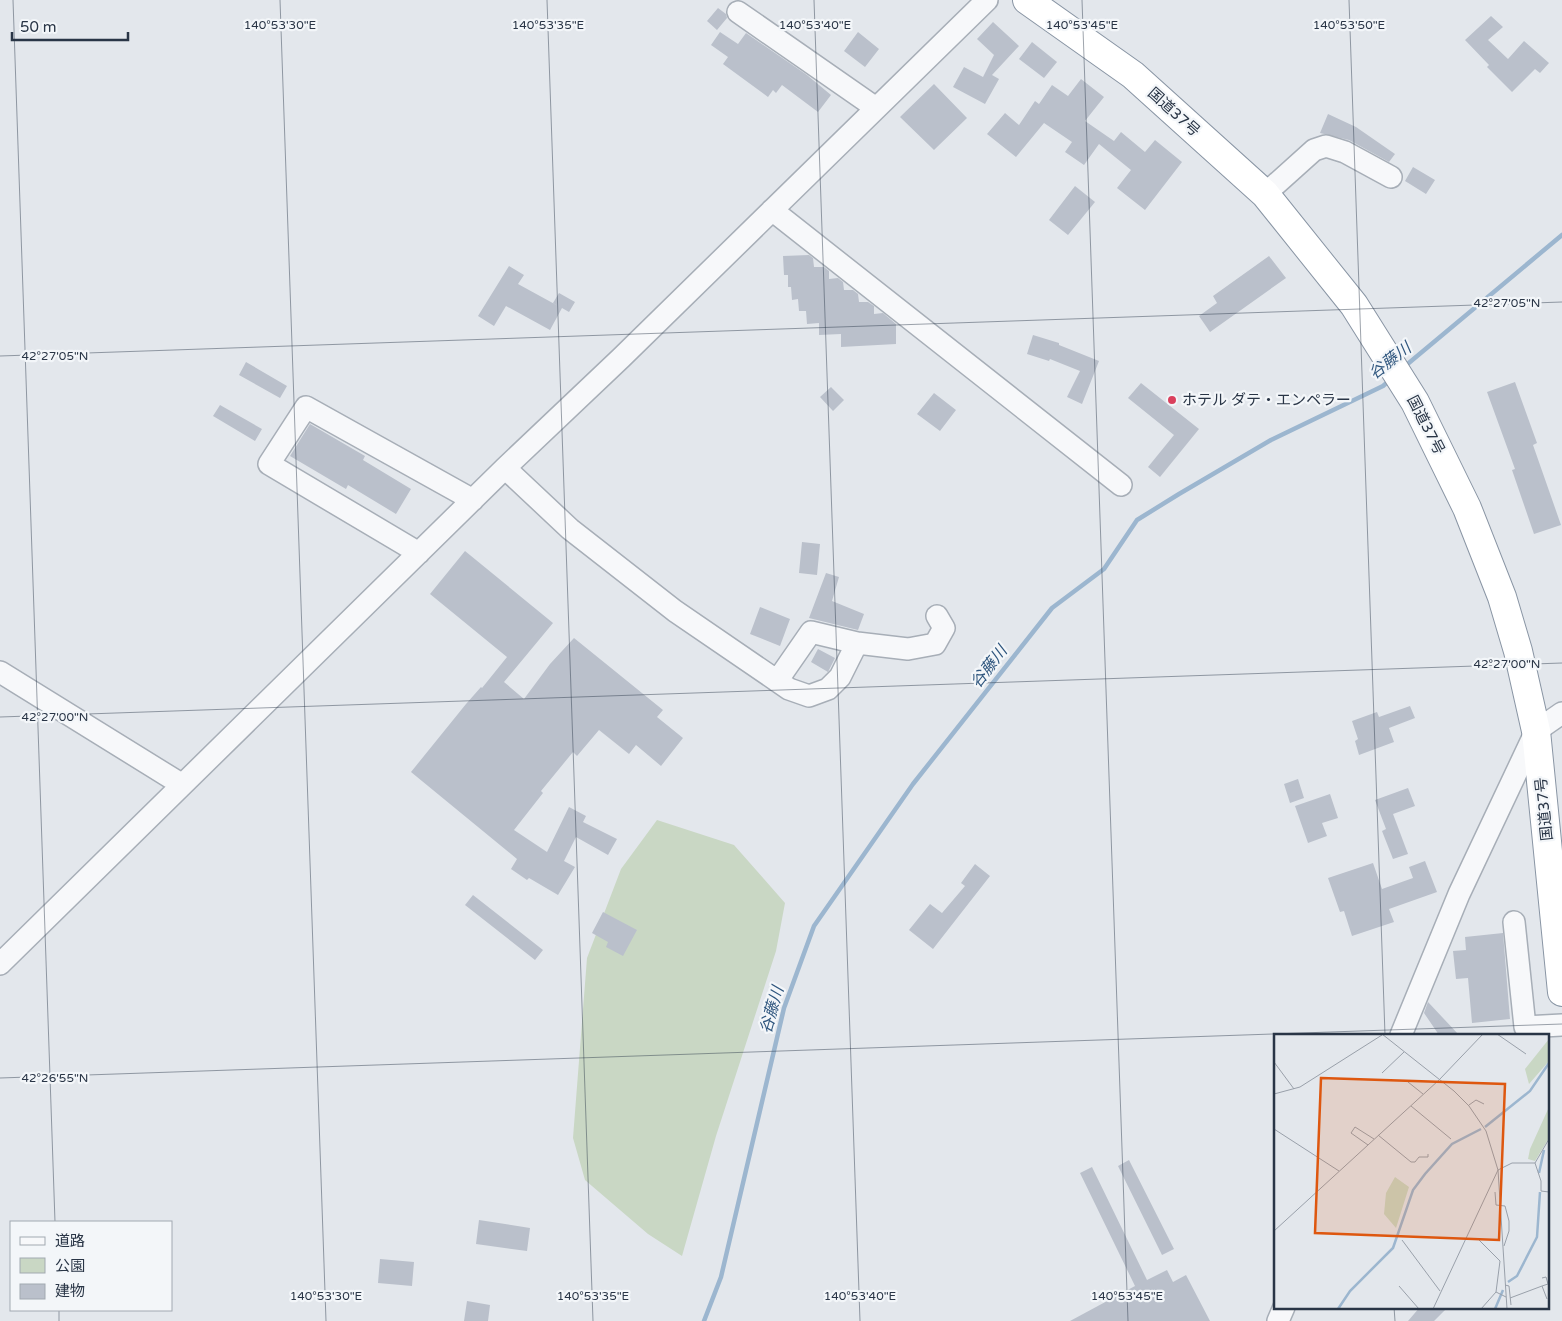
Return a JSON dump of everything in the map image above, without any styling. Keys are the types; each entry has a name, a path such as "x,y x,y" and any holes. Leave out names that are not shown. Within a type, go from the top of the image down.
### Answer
{"highway":[{"name":"国道37号","path":"1027,0 1133,75 1265,194 1354,304 1415,402 1467,508 1502,597 1518,651 1536,732 1562,992"}],"street":[{"path":"0,964 181,784 987,0"},
{"path":"738,12 876,108"},
{"path":"1265,194 1314,150 1326,146 1345,152 1391,178"},
{"path":"772,210 1122,485"},
{"path":"419,552 270,464 306,407 472,500"},
{"path":"505,468 570,529 622,570 675,611 789,690 808,696 828,689 840,676 857,643"},
{"path":"777,681 810,632 857,643 908,649 935,644 944,628 937,616"},
{"path":"0,672 181,784"},
{"path":"1401,1034 1459,894 1536,732 1562,713"},
{"path":"1514,922 1525,1027 1562,1025"},
{"path":"1278,1321 1284,1308"}],"green space":[{"path":"657,820 734,845 785,903 776,951 716,1136 682,1256 648,1234 585,1180 573,1138 587,958 621,869"}],"building":[{"path":"718,8 726,14 727,18 717,30 707,21"},
{"path":"1491,16 1503,27 1488,40 1508,59 1524,41 1549,63 1540,73 1535,69 1512,92 1487,67 1489,65 1465,40"},
{"path":"993,22 1019,46 992,75 999,79 985,104 953,87 964,67 983,77 994,55 977,39"},
{"path":"720,32 738,44 746,33 807,75 831,95 818,112 782,85 776,93 773,90 768,97 723,64 728,57 711,45"},
{"path":"858,32 879,49 865,67 844,51"},
{"path":"1032,42 1057,62 1044,78 1019,59"},
{"path":"1081,79 1104,97 1085,121 1114,141 1121,132 1145,152 1155,140 1182,162 1145,210 1117,188 1131,170 1099,144 1084,165 1065,152 1072,142 1044,123 1016,157 987,134 1005,113 1019,125 1035,101 1039,104 1052,85 1068,96"},
{"path":"934,84 967,118 934,150 900,117"},
{"path":"1328,114 1356,127 1395,154 1389,162 1349,140 1320,133"},
{"path":"1413,167 1435,180 1426,194 1405,181"},
{"path":"1075,186 1095,202 1068,235 1049,220"},
{"path":"809,255 813,258 814,267 824,267 829,271 829,279 838,278 843,282 844,290 853,290 858,294 859,302 868,302 874,306 874,314 883,313 896,324 896,344 841,347 841,334 819,335 819,323 807,324 806,311 799,311 798,299 792,300 791,287 788,287 788,275 784,275 783,256"},
{"path":"1269,256 1286,278 1210,332 1199,316 1217,303 1213,296"},
{"path":"509,266 524,275 518,284 560,307 553,303 559,293 575,302 569,312 562,308 550,330 506,306 494,326 478,316"},
{"path":"1033,335 1059,343 1059,345 1099,361 1082,404 1067,397 1080,371 1050,359 1049,361 1027,354"},
{"path":"246,362 287,386 280,398 239,375"},
{"path":"1515,382 1537,443 1533,445 1561,525 1534,534 1512,470 1515,469 1487,392"},
{"path":"1141,383 1199,429 1160,477 1148,467 1174,435 1128,398"},
{"path":"831,387 844,400 833,411 820,397"},
{"path":"934,393 956,410 940,431 917,414"},
{"path":"220,405 262,429 255,441 213,416"},
{"path":"310,424 365,456 363,460 411,489 396,514 348,485 346,489 290,456"},
{"path":"802,542 820,544 817,575 799,573"},
{"path":"465,551 553,623 504,682 524,699 550,664 574,638 663,710 657,717 683,738 661,766 636,745 629,754 599,730 577,756 573,752 541,791 543,793 514,830 547,852 569,807 586,816 583,822 617,839 608,855 576,837 564,861 575,867 558,895 529,878 527,880 511,869 517,859 411,772 507,657 430,594"},
{"path":"826,573 839,577 832,601 864,614 858,630 809,618"},
{"path":"760,607 790,619 780,646 750,634"},
{"path":"818,649 835,658 828,672 811,662"},
{"path":"1410,706 1415,718 1389,728 1394,742 1359,755 1355,741 1358,739 1352,721 1377,712 1379,717"},
{"path":"1298,779 1304,798 1290,803 1284,784"},
{"path":"1408,788 1415,806 1393,814 1408,854 1393,859 1382,831 1386,829 1375,800"},
{"path":"1330,794 1338,818 1322,823 1327,836 1308,843 1295,806"},
{"path":"1425,861 1437,892 1389,909 1394,922 1352,936 1344,911 1340,912 1328,878 1373,863 1382,889 1413,878 1409,867"},
{"path":"975,864 990,876 933,949 909,930 930,904 942,913 965,886 961,883"},
{"path":"473,895 543,950 535,960 465,905"},
{"path":"603,912 637,930 623,956 606,947 608,942 592,933"},
{"path":"1503,933 1510,1019 1472,1023 1468,978 1456,979 1453,951 1466,950 1465,937"},
{"path":"1428,1002 1458,1034 1438,1034 1424,1013"},
{"path":"1129,1160 1174,1249 1162,1255 1118,1166"},
{"path":"1092,1167 1147,1280 1167,1270 1173,1282 1186,1275 1210,1321 1070,1321 1135,1286 1080,1173"},
{"path":"479,1220 530,1228 527,1251 476,1244"},
{"path":"380,1259 414,1262 412,1286 378,1283"},
{"path":"467,1301 490,1305 488,1321 464,1321"},
{"path":"1419,1308 1447,1308 1434,1321 1408,1321"}],"waterway":[{"name":"谷藤川","path":"1404,367 1562,235"},
{"name":"谷藤川","path":"704,1321 721,1277 784,1008 814,926 913,784 1052,608 1104,569 1137,520 1271,440 1383,386 1391,379"}],"place":[{"name":"ホテル ダテ・エンペラー","path":"1172,400"}]}
